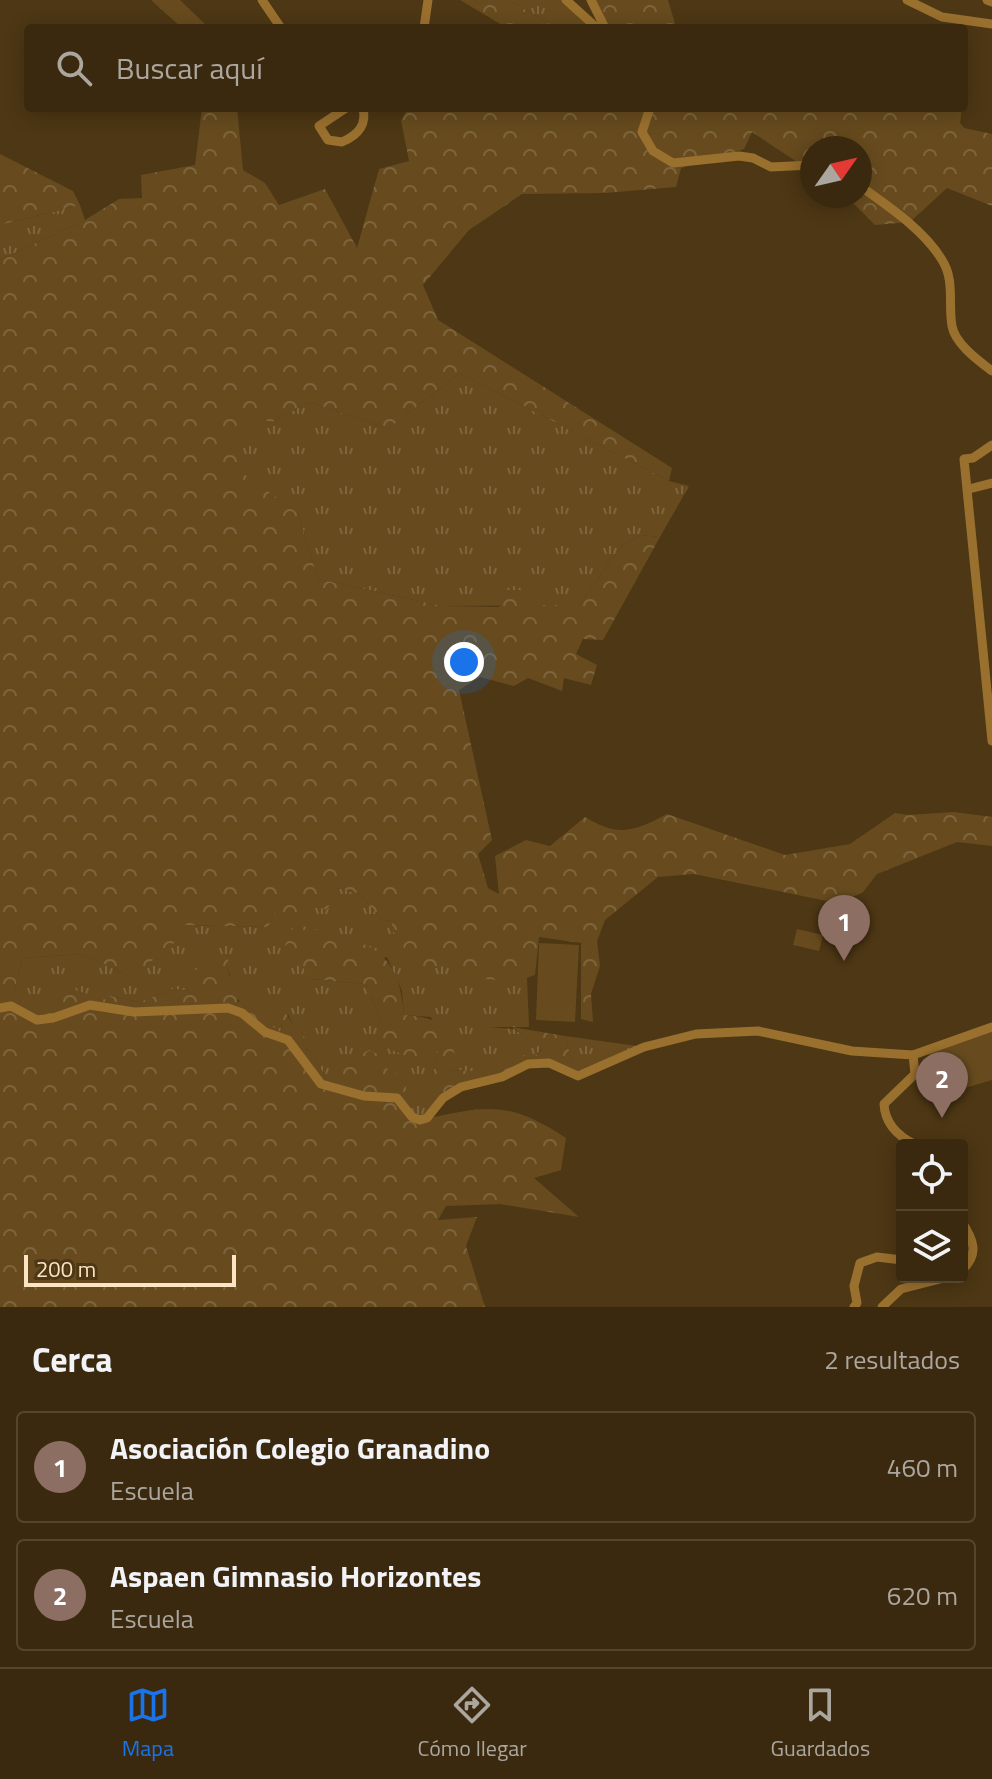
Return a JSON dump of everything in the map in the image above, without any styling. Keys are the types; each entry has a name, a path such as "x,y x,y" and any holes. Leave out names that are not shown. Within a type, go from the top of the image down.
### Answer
{"street":[{"path":"262,0 278,24"},
{"path":"425,24 428,0"},
{"path":"566,0 593,24"},
{"path":"591,0 603,24"},
{"path":"907,0 942,17 992,24"},
{"path":"340,112 319,126 328,140 342,142 361,128 365,121 364,112"},
{"path":"649,112 642,132 645,142 673,163 739,156 753,158 771,167 800,166"},
{"path":"872,195 898,215 943,260 950,279 952,328 966,348 992,371"},
{"path":"992,445 973,458 964,459 992,741"},
{"path":"969,489 992,483"},
{"path":"0,1008 11,1006 37,1020 53,1018 90,1005 134,1012 228,1008 242,1013 265,1032 288,1040 321,1084 364,1096 397,1098 412,1117 420,1120 427,1118 443,1098 461,1087 502,1077 528,1064 549,1063 578,1076 644,1047 696,1034 758,1031 840,1050 913,1055 992,1027"},
{"path":"906,1139 896,1133 887,1121 884,1104 915,1074 913,1055"},
{"path":"968,1231 974,1249 968,1265"},
{"path":"968,1254 974,1249"},
{"path":"854,1307 857,1303 854,1286 860,1263 877,1257 896,1259"},
{"path":"882,1307 901,1289 924,1283"}],"green space":[{"path":"151,0 180,0 205,24 178,24"},
{"path":"460,0 509,0 550,24 500,24"},
{"path":"509,0 562,0 589,24 550,24"},
{"path":"594,0 668,0 675,24 606,24"},
{"path":"202,112 237,112 243,170 265,183 279,205 325,189 357,248 379,169 409,161 401,120 406,112 961,112 960,123 964,128 992,134 992,206 947,188 910,222 875,225 858,208 872,208 872,136 800,136 800,164 752,132 744,149 681,168 676,187 605,193 522,194 469,230 423,285 438,320 672,468 669,481 460,373 388,429 309,402 272,422 240,415 241,472 298,513 318,579 442,606 499,607 507,590 520,590 527,605 579,605 621,547 640,535 660,537 603,640 583,639 576,654 597,665 591,685 564,678 562,691 528,678 514,686 480,677 459,690 492,840 478,854 488,888 499,894 495,856 526,840 550,846 585,817 607,828 626,830 667,814 785,855 850,844 895,813 954,812 992,817 992,846 957,842 877,874 862,893 837,903 694,874 658,877 605,920 597,941 600,966 591,994 593,1022 581,1019 581,943 539,937 535,975 517,981 483,979 479,983 456,963 420,972 392,930 392,920 383,921 360,894 337,888 327,910 307,903 296,924 371,948 394,971 404,1015 426,1018 441,1025 450,1038 456,1060 448,1070 473,1071 478,1078 511,1067 505,1063 514,1050 531,1059 543,1049 512,1027 565,1036 573,1065 583,1063 585,1072 578,1076 549,1063 473,1083 443,1098 427,1099 438,1051 417,1060 374,1043 382,1024 366,984 312,979 285,945 295,923 274,913 268,927 179,925 175,942 132,977 82,954 23,958 13,995 36,1009 32,1017 36,1020 51,1002 60,1005 69,988 107,1000 110,996 140,1002 172,989 190,991 192,973 208,961 228,956 229,976 242,981 237,1002 256,1000 259,1015 281,1033 282,1021 274,1013 281,1005 295,1028 301,1025 302,1035 313,1045 305,1048 332,1083 336,1068 369,1050 388,1059 386,1068 407,1080 404,1103 420,1120 462,1111 495,1109 527,1117 566,1138 561,1170 534,1178 579,1217 500,1204 446,1206 438,1220 477,1217 466,1246 485,1307 0,1307 0,260 85,220 119,199 142,198 141,175 195,165"},
{"path":"0,154 73,191 80,205 0,225"},
{"path":"80,205 85,220 0,260 0,225"},
{"path":"460,373 669,481 689,486 660,537 640,535 621,547 579,605 442,606 318,579 298,513 240,472 240,414 272,422 309,402 388,429"},
{"path":"337,888 360,894 383,921 392,920 483,979 527,978 529,1027 490,1027 514,1029 543,1048 531,1059 478,1079 472,1071 447,1070 431,1017 404,1015 402,991 387,957 312,979 366,984 382,1024 438,1050 428,1099 443,1098 427,1118 333,1084 304,1047 312,1045 302,1035 300,1025 295,1029 288,1014 282,1021 281,1033 236,997 227,956 190,991 172,989 140,1002 110,996 107,1000 60,1005 37,1020 13,995 23,958 82,954 132,977 179,925 267,927 274,913 307,903"},
{"path":"797,929 823,935 819,951 793,945"},
{"path":"539,943 579,945 575,1022 536,1020"},
{"path":"992,1031 992,1080 942,1095 928,1051"},
{"path":"565,1036 644,1047 585,1072 573,1066"}],"place":[{"name":"Asociación Colegio Granadino","path":"844,961"},
{"name":"Aspaen Gimnasio Horizontes","path":"942,1118"}]}
